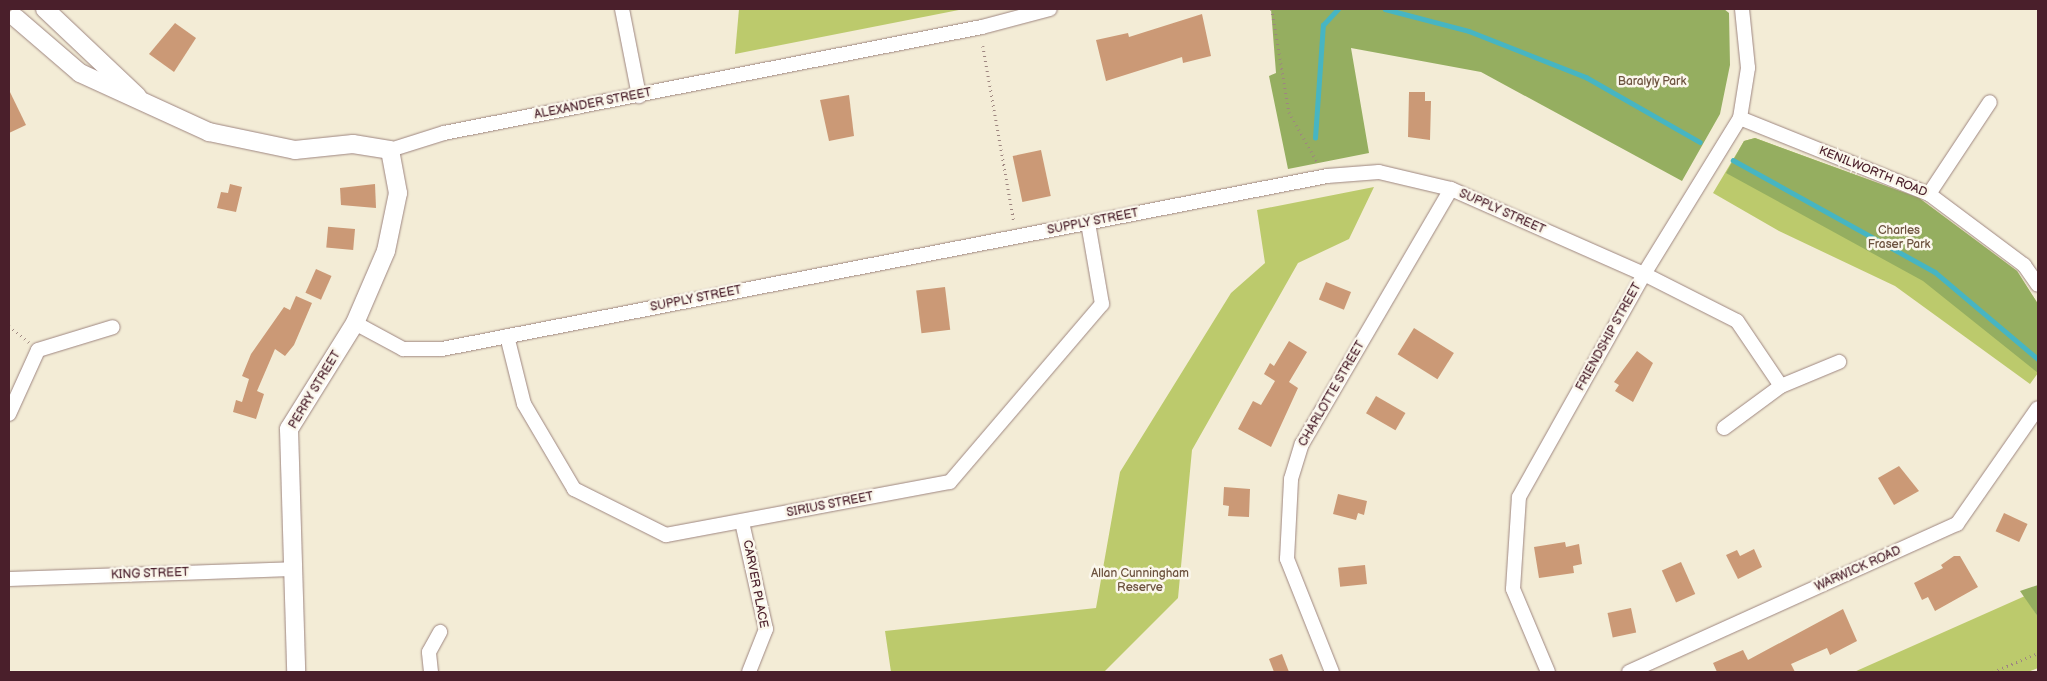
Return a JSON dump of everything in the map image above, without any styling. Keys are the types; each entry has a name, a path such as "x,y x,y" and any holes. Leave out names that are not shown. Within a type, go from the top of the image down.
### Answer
{"street":[{"name":"ALEXANDER STREET","path":"45,9 141,100"},
{"path":"622,9 639,96"},
{"name":"ALEXANDER STREET","path":"17,18 80,73 209,132 295,150 353,144 390,150 444,133 639,96 1050,9"},
{"name":"FRIENDSHIP STREET","path":"1548,672 1513,589 1519,497 1644,274 1740,118 1748,68 1742,9"},
{"path":"1929,194 1990,102"},
{"name":"KENILWORTH ROAD","path":"1740,118 1929,194 2024,265 2038,285"},
{"name":"PERRY STREET","path":"296,672 289,429 355,323 377,276 397,213 397,183 390,150"},
{"name":"SUPPLY STREET","path":"355,323 404,349 425,351 1328,175 1379,172 1451,189 1644,274 1737,321 1781,386"},
{"name":"CHARLOTTE STREET","path":"1332,672 1287,559 1291,479 1302,444 1451,189"},
{"name":"SIRIUS STREET","path":"507,336 524,404 574,489 666,535 950,482 1102,304 1088,223"},
{"path":"9,414 38,350 113,327"},
{"path":"1724,428 1781,386 1839,362"},
{"name":"WARWICK ROAD","path":"1629,672 1957,524 2038,408"},
{"name":"CARVER PLACE","path":"742,522 766,629 749,672"},
{"name":"KING STREET","path":"9,579 292,569"},
{"path":"431,672 429,652 440,632"}],"path":[{"path":"1272,9 1289,112 1309,152 1328,175"},
{"path":"983,46 1017,237"},
{"path":"9,326 38,350"},
{"path":"1993,672 2038,653"}],"green space":[{"path":"739,9 964,9 735,54"},
{"name":"Baralyly Park","path":"1271,9 1724,9 1729,13 1730,65 1720,114 1682,181 1481,72 1351,48 1369,153 1288,169 1269,76 1276,73"},
{"name":"Charles Fraser Park","path":"1755,138 1919,198 2017,271 2038,304 2038,373 2030,384 1895,286 1779,231 1713,193 1744,141"},
{"name":"Charles Fraser Park","path":"1755,138 1919,198 2017,271 2038,304 2038,373 1923,281 1726,173 1744,141"},
{"name":"Allan Cunningham Reserve","path":"1374,187 1349,239 1298,263 1192,450 1178,598 1104,672 891,672 885,631 1096,608 1120,472 1231,293 1265,263 1257,210"},
{"path":"2038,585 2038,617 2020,591"},
{"path":"2025,596 2038,617 2038,668 2028,672 1854,672"}],"building":[{"path":"1202,14 1211,56 1183,63 1182,57 1106,81 1096,40 1128,33 1129,37"},
{"path":"175,23 196,38 174,72 149,54"},
{"path":"9,90 26,125 9,133"},
{"path":"1409,92 1425,92 1425,101 1431,101 1430,140 1408,137"},
{"path":"849,95 854,136 829,141 820,100"},
{"path":"1041,150 1051,196 1022,202 1013,156"},
{"path":"230,184 242,187 236,212 217,208 221,192 228,193"},
{"path":"375,184 376,208 341,205 340,188"},
{"path":"328,227 355,229 353,250 326,248"},
{"path":"316,269 332,276 321,300 305,293"},
{"path":"1326,282 1351,292 1344,310 1319,300"},
{"path":"945,287 950,330 921,333 916,291"},
{"path":"296,296 312,303 294,345 285,356 275,349 257,391 264,394 256,419 233,412 236,400 242,402 249,379 242,376 251,354 284,307 290,310"},
{"path":"1414,328 1454,353 1437,379 1398,354"},
{"path":"1289,341 1307,352 1289,382 1298,388 1271,447 1238,429 1253,401 1261,405 1275,381 1264,374 1270,363 1274,366"},
{"path":"1637,351 1653,363 1633,402 1615,391 1619,385 1614,382"},
{"path":"1376,396 1405,413 1395,430 1366,413"},
{"path":"1899,466 1919,491 1894,505 1878,478"},
{"path":"1224,487 1250,489 1249,517 1228,516 1229,506 1223,505"},
{"path":"1338,494 1367,501 1364,515 1358,513 1356,520 1333,514"},
{"path":"2004,513 2028,524 2019,542 1996,531"},
{"path":"1565,542 1566,547 1579,544 1582,564 1573,566 1574,573 1539,578 1534,547"},
{"path":"1754,549 1762,567 1738,579 1726,555 1737,550 1740,556"},
{"path":"1954,556 1960,556 1978,587 1935,611 1928,597 1922,600 1914,583 1943,568 1941,565"},
{"path":"1681,562 1695,594 1676,603 1662,571"},
{"path":"1365,565 1367,584 1340,587 1338,568"},
{"path":"1631,608 1636,632 1613,637 1608,613"},
{"path":"1843,609 1857,641 1830,655 1827,648 1791,664 1795,672 1717,672 1713,663 1743,650 1748,660"},
{"path":"1282,654 1289,672 1274,672 1269,659"}],"waterway":[{"path":"1315,138 1323,25 1338,9"},
{"path":"1385,9 1469,31 1586,77 1700,142"},
{"path":"1733,160 1935,272 2038,359"}]}
